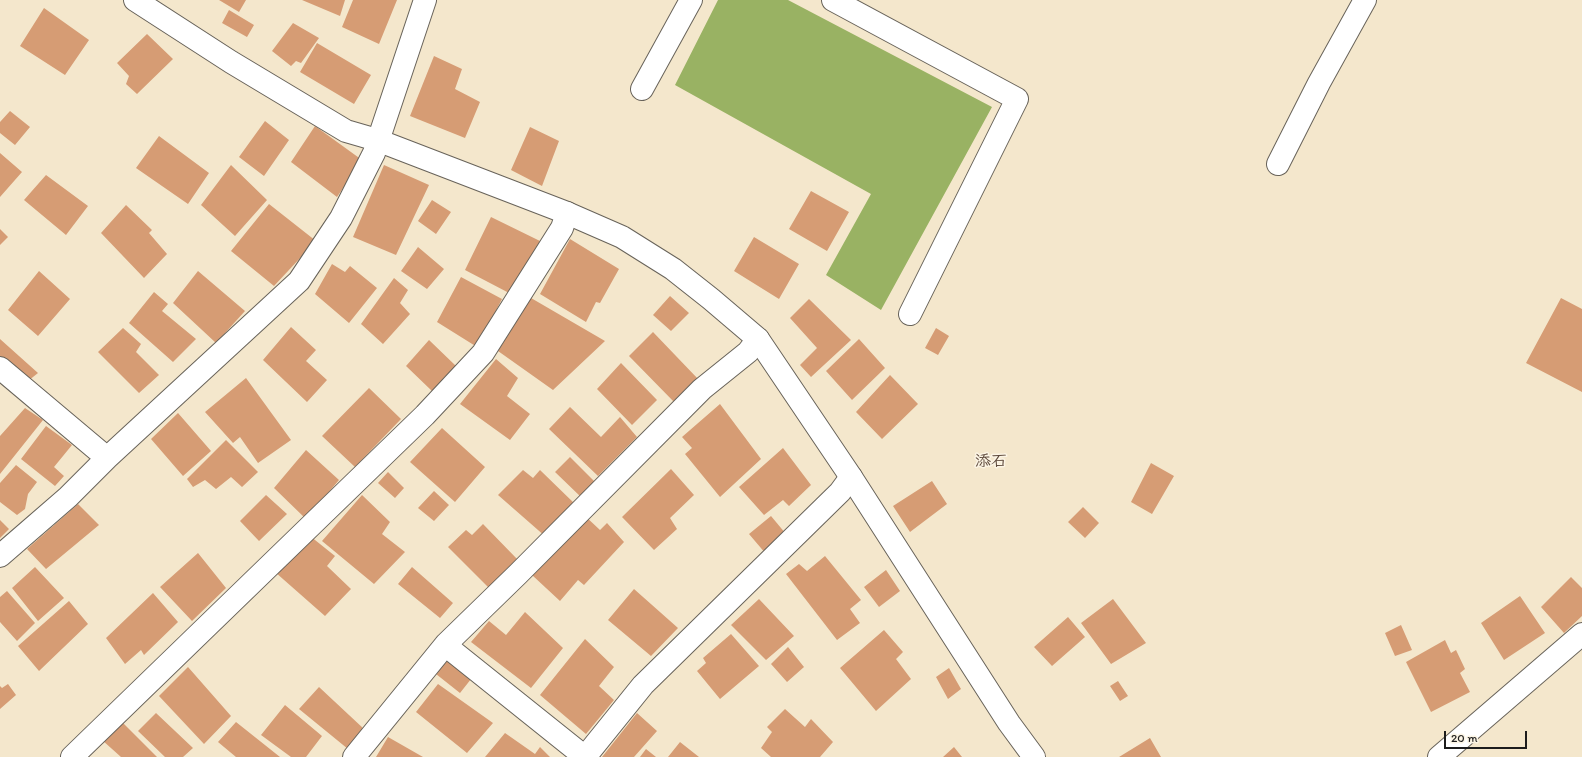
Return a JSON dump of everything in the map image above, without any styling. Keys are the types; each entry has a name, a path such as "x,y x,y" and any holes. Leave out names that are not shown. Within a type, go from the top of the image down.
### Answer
{"street":[{"path":"135,0 232,62 346,131 377,140 567,213 622,237 673,269 711,299 758,339 851,477 1009,723 1034,757"},
{"path":"0,556 68,497 107,458 299,281 341,218 374,153 377,140 425,0"},
{"path":"642,89 692,0"},
{"path":"833,0 1017,99 910,314"},
{"path":"1278,164 1319,83 1365,0"},
{"path":"72,757 425,415 483,353 562,228 567,213"},
{"path":"354,757 446,644 518,574 702,389 748,352 758,339"},
{"path":"0,368 107,458"},
{"path":"446,644 455,653 585,757 643,686 840,492 851,477"},
{"path":"1439,757 1582,634"}],"green space":[{"path":"718,0 788,0 992,107 881,310 826,275 871,194 675,85"}],"building":[{"path":"219,0 246,0 239,12"},
{"path":"302,0 345,0 340,16"},
{"path":"353,0 397,0 379,44 342,27"},
{"path":"44,8 89,40 65,75 20,46"},
{"path":"229,10 254,25 247,37 222,23"},
{"path":"293,23 319,38 301,63 296,61 291,66 272,51"},
{"path":"147,34 173,59 137,94 126,84 129,76 117,63"},
{"path":"317,43 371,75 354,104 300,72"},
{"path":"434,56 462,69 455,89 480,102 465,138 410,116"},
{"path":"10,111 30,127 15,145 0,133 0,122"},
{"path":"265,121 289,140 264,176 239,157"},
{"path":"315,126 362,160 337,197 291,162"},
{"path":"530,127 559,141 542,186 511,170"},
{"path":"159,136 209,173 188,204 136,168"},
{"path":"0,153 22,172 0,197"},
{"path":"231,165 267,200 235,236 201,205"},
{"path":"384,165 429,185 396,255 353,237"},
{"path":"46,175 88,206 66,235 24,200"},
{"path":"811,191 849,212 827,251 789,229"},
{"path":"432,200 451,212 436,234 418,221"},
{"path":"269,204 316,241 274,286 231,251"},
{"path":"126,205 152,230 149,233 167,254 144,278 101,233"},
{"path":"491,217 540,241 511,294 465,270"},
{"path":"0,229 8,237 0,245"},
{"path":"754,237 799,264 779,299 734,271"},
{"path":"570,239 619,269 600,303 596,302 586,322 540,294"},
{"path":"418,247 444,269 427,289 401,271"},
{"path":"332,264 345,272 350,266 377,288 349,323 315,294"},
{"path":"39,271 70,299 38,336 8,310"},
{"path":"198,271 245,311 216,343 173,303"},
{"path":"461,277 502,299 477,347 437,322"},
{"path":"394,278 408,290 400,303 410,314 383,344 361,324"},
{"path":"154,292 168,304 162,311 196,339 173,362 129,323"},
{"path":"670,296 689,313 671,331 653,315"},
{"path":"531,298 605,341 553,390 498,351"},
{"path":"1561,298 1582,309 1582,392 1526,363"},
{"path":"809,299 851,340 811,377 800,365 817,348 790,318"},
{"path":"291,327 316,350 306,361 327,380 307,402 263,360"},
{"path":"123,328 141,344 136,352 159,375 139,393 98,352"},
{"path":"936,328 949,336 938,355 925,348"},
{"path":"653,332 699,380 675,403 629,356"},
{"path":"0,339 38,373 28,381 0,356"},
{"path":"859,339 885,368 852,400 826,371"},
{"path":"429,340 456,366 432,391 406,366"},
{"path":"496,359 518,378 507,396 530,414 510,440 460,404"},
{"path":"621,363 657,400 632,425 597,389"},
{"path":"890,375 918,404 882,439 856,412"},
{"path":"246,378 291,440 258,463 240,437 233,443 205,412"},
{"path":"369,388 401,419 355,467 322,436"},
{"path":"720,404 761,459 720,497 685,454 692,448 682,437"},
{"path":"570,407 601,437 620,417 637,437 598,476 549,429"},
{"path":"25,408 43,420 0,474 0,436"},
{"path":"178,413 211,451 183,476 151,439"},
{"path":"46,426 72,445 54,467 64,476 55,486 21,459"},
{"path":"442,428 485,467 455,502 410,462"},
{"path":"226,440 258,472 242,487 231,477 216,489 205,480 193,487 187,479"},
{"path":"783,448 811,485 789,506 783,500 764,515 739,487"},
{"path":"306,450 339,480 306,519 274,488"},
{"path":"570,457 597,484 582,498 555,472"},
{"path":"1151,463 1174,476 1152,514 1131,502"},
{"path":"16,465 37,482 28,494 25,509 17,515 0,502 0,483"},
{"path":"671,469 694,495 670,518 677,529 654,550 622,517"},
{"path":"523,470 533,478 540,470 576,505 546,537 498,495"},
{"path":"388,472 404,488 395,498 378,483"},
{"path":"932,481 947,504 910,532 893,506"},
{"path":"434,491 449,505 434,521 418,508"},
{"path":"266,495 287,514 259,541 240,521"},
{"path":"362,495 390,522 382,534 405,552 374,584 322,541"},
{"path":"78,504 99,525 46,569 27,549"},
{"path":"1083,507 1099,523 1085,538 1068,522"},
{"path":"584,515 600,530 607,523 624,542 584,585 578,580 560,601 532,575"},
{"path":"771,516 786,534 766,554 749,534"},
{"path":"0,520 9,529 0,538"},
{"path":"483,524 518,560 489,588 448,547 466,530 472,535"},
{"path":"310,536 335,556 327,566 351,589 325,616 275,572"},
{"path":"198,553 226,588 192,621 160,587"},
{"path":"825,556 861,600 850,609 860,623 837,640 786,574 799,564 807,571"},
{"path":"35,567 64,598 38,621 12,588"},
{"path":"412,567 453,603 440,618 398,584"},
{"path":"886,570 900,591 879,607 864,587"},
{"path":"1571,577 1582,588 1582,616 1564,633 1541,607"},
{"path":"634,589 678,628 651,656 608,620"},
{"path":"7,591 35,623 17,641 0,622 0,597"},
{"path":"153,593 178,622 144,655 141,650 125,664 106,638"},
{"path":"1520,596 1545,633 1504,660 1481,623"},
{"path":"759,599 794,636 766,660 731,625"},
{"path":"1113,599 1146,643 1111,664 1081,623"},
{"path":"69,601 88,624 39,671 18,646"},
{"path":"525,612 563,648 531,688 471,642 489,621 506,635"},
{"path":"1068,617 1085,637 1052,666 1034,647"},
{"path":"1401,625 1412,650 1395,656 1385,633"},
{"path":"884,630 903,652 896,659 911,679 876,711 840,668"},
{"path":"731,634 759,666 720,699 697,671 706,663 703,658"},
{"path":"585,639 614,667 599,686 614,700 586,734 540,695"},
{"path":"1445,640 1451,653 1456,650 1465,669 1460,673 1470,692 1431,712 1406,662"},
{"path":"788,647 804,667 787,682 771,664"},
{"path":"451,655 475,674 460,693 436,674"},
{"path":"188,667 231,716 204,744 159,696"},
{"path":"949,668 961,689 948,699 936,677"},
{"path":"1118,681 1128,696 1120,701 1110,686"},
{"path":"8,684 16,695 0,709 0,686 2,688"},
{"path":"438,684 493,723 467,753 416,712"},
{"path":"319,687 364,729 348,749 299,709"},
{"path":"285,705 322,736 306,757 291,757 261,735"},
{"path":"785,709 805,727 811,719 833,742 820,757 771,757 761,748 772,732 767,727"},
{"path":"156,713 193,748 183,757 165,757 138,731"},
{"path":"637,713 657,731 634,757 602,757"},
{"path":"120,720 157,757 121,757 102,740"},
{"path":"236,722 280,757 236,757 218,742"},
{"path":"505,733 535,754 540,747 550,757 485,757"},
{"path":"388,737 423,757 376,757"},
{"path":"1150,738 1161,757 1119,757"},
{"path":"680,742 699,757 668,757"},
{"path":"954,747 962,757 943,757"},
{"path":"646,749 656,757 640,757"}],"district":[{"name":"添石","path":"991,462"}]}
